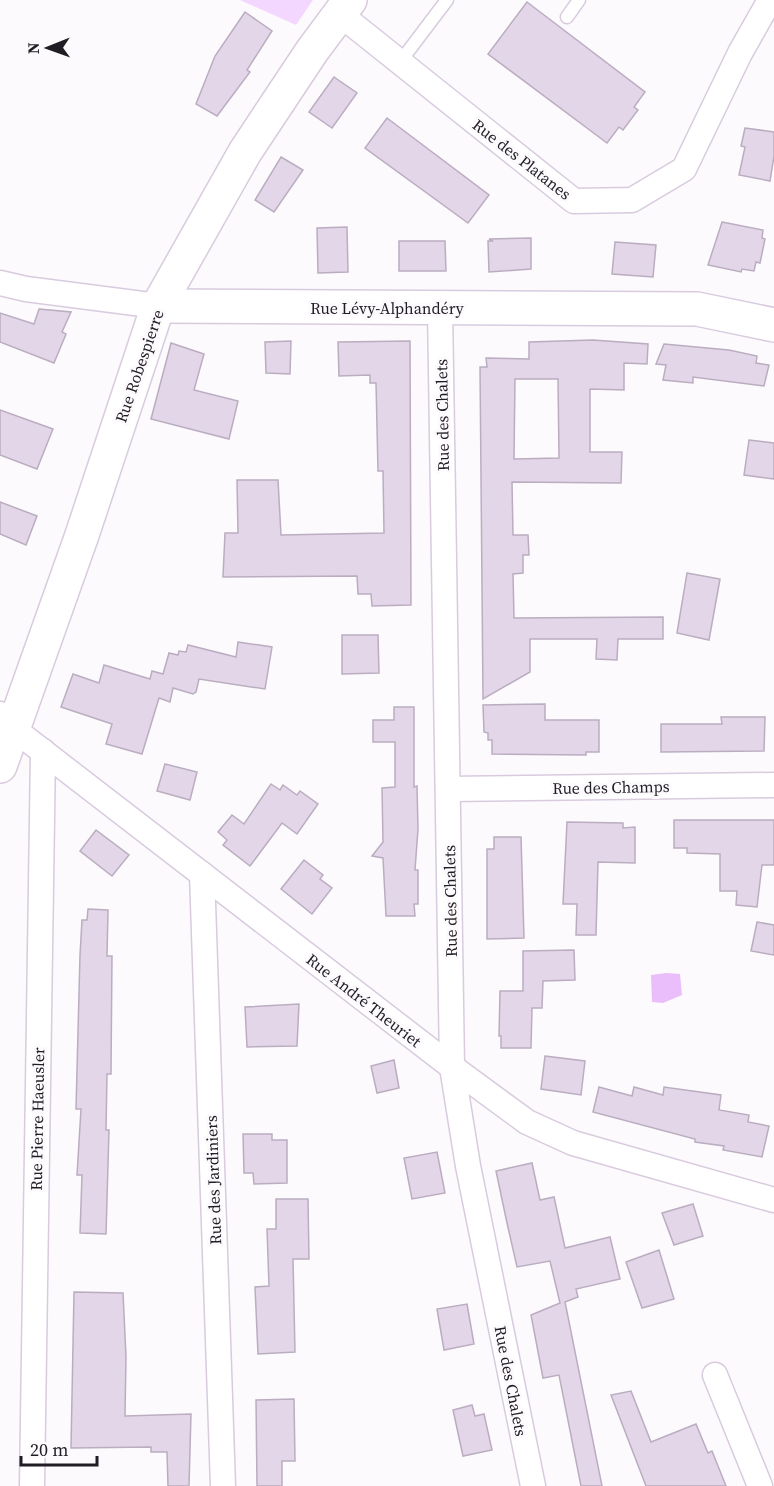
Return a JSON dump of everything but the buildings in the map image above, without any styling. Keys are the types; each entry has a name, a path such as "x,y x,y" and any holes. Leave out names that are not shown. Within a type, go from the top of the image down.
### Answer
{"street":[{"name":"Rue des Platanes","path":"345,7 400,62 574,201 632,200 684,169 740,53 770,0"},
{"name":"Rue Robespierre","path":"0,766 7,722 158,306 245,152 312,51 345,7"},
{"name":"Rue Lévy-Alphandéry","path":"0,283 26,289 158,306 697,309 774,325"},
{"name":"Rue des Chalets","path":"440,308 452,1067 468,1166 533,1486"},
{"name":"Rue André Theuriet","path":"7,722 452,1067 527,1122 573,1143 774,1200"},
{"name":"Rue Pierre Haeusler","path":"32,1486 44,751"},
{"name":"Rue des Champs","path":"448,789 774,785"},
{"name":"Rue des Jardiniers","path":"202,874 223,1486"},
{"path":"715,1375 760,1486"}],"lane":[{"path":"400,62 447,0"},
{"path":"567,17 579,0"}],"shaded area":[{"path":"240,0 313,0 296,25"},
{"path":"680,974 682,995 663,1003 652,1002 651,975"}]}
